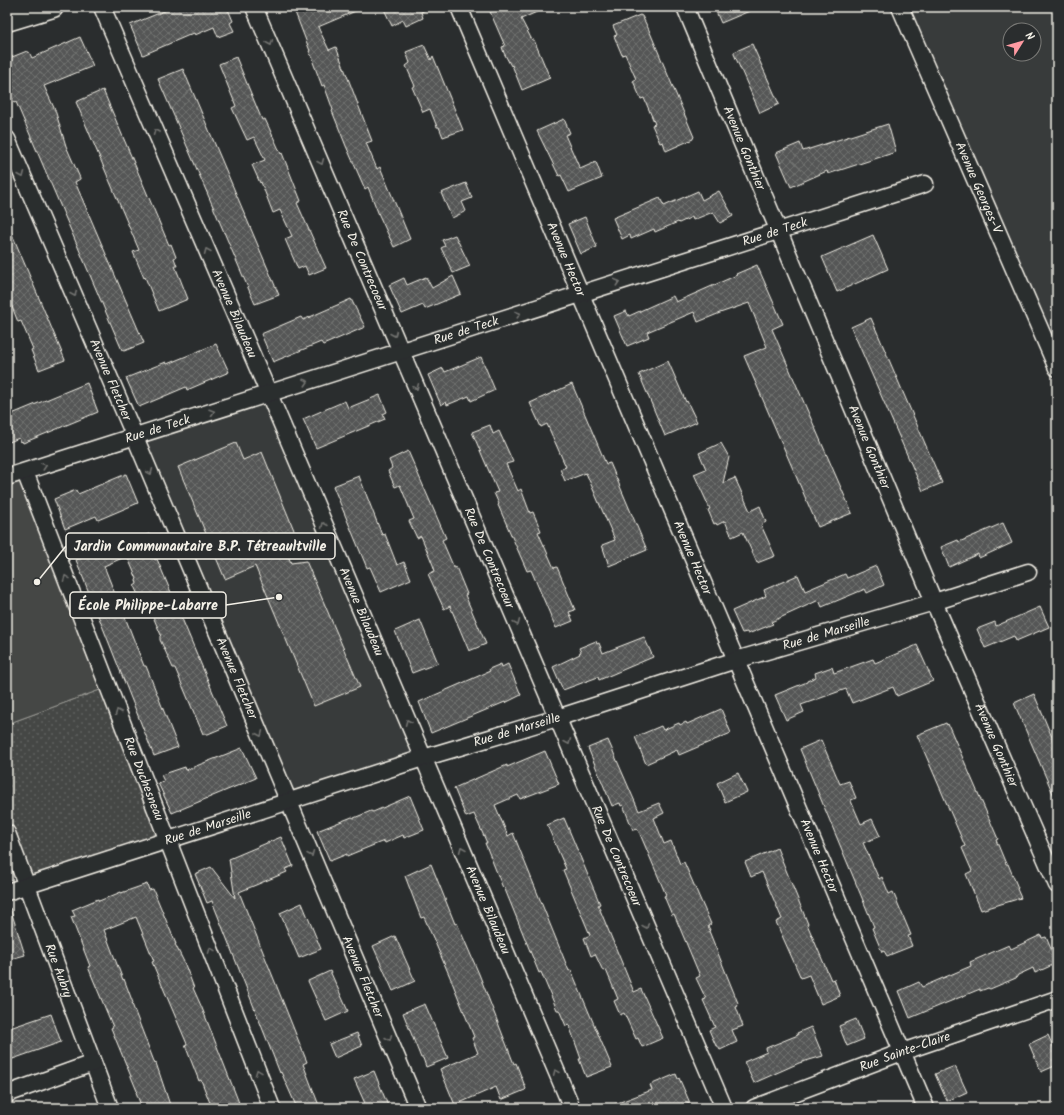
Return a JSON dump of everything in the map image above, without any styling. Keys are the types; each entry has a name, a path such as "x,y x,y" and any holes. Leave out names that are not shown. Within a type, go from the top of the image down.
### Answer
{"main road":[{"path":"7,20 53,7"}],"street":[{"name":"Avenue Bilaudeau","path":"102,7 269,394 572,1108"},
{"name":"Rue De Contrecoeur","path":"254,7 724,1108"},
{"name":"Avenue Hector","path":"459,7 926,1108"},
{"name":"Avenue Gonthier","path":"685,7 934,602 1057,885"},
{"name":"Avenue Georges-V","path":"900,7 1057,368"},
{"name":"Avenue Fletcher","path":"7,139 135,436 418,1108"},
{"name":"Rue de Teck","path":"7,476 25,472 925,184"},
{"name":"Rue Duchesneau","path":"25,472 272,1108"},
{"name":"Rue de Marseille","path":"7,892 423,758 557,718 736,660 934,602 1028,572"},
{"name":"Rue Aubry","path":"7,833 110,1108"},
{"name":"Rue Sainte-Claire","path":"754,1108 902,1052 1057,999"},
{"path":"7,1094 93,1063"}],"shaded area":[{"path":"908,7 1057,7 1057,351"},
{"path":"269,394 423,758 289,802 135,437"},
{"path":"25,472 108,687 7,724 7,477"},
{"path":"108,687 169,841 27,887 7,833 7,724"}],"building":[{"path":"174,7 227,7 233,21 230,23 234,31 218,37 214,27 195,35 194,33 143,55 130,25"},
{"path":"293,7 365,7 318,27 329,50 336,47 372,141 366,143 377,169 380,167 410,239 394,247 368,187 365,189 346,146"},
{"path":"383,7 433,7 421,12 423,18 406,26 403,20 392,26"},
{"path":"488,7 548,7 521,19 532,40 534,40 550,78 522,90 512,65 511,66 504,53 502,47 505,46"},
{"path":"714,7 759,7 721,23"},
{"path":"640,15 642,16 649,30 694,137 693,139 666,151 663,142 660,143 652,125 655,124 644,98 641,99 633,81 636,79 625,54 622,55 614,36 617,35 613,26"},
{"path":"80,37 93,66 44,86 55,110 66,146 80,178 75,182 144,343 124,351 122,350 16,102 14,103 7,87 7,59 27,51 32,58"},
{"path":"752,44 779,104 760,113 734,54 734,52"},
{"path":"424,45 431,60 433,56 463,130 443,137 439,127 437,127 430,109 423,112 412,87 415,86 406,66 410,63 406,52"},
{"path":"236,57 262,120 265,119 281,154 282,153 301,201 297,203 326,268 309,275 305,266 298,269 285,239 292,236 280,210 273,213 261,182 260,183 252,165 265,160 254,137 247,140 232,108 236,106 219,64"},
{"path":"183,69 279,295 255,304 158,79"},
{"path":"103,90 169,245 171,244 176,257 174,258 177,266 175,266 188,299 159,311 133,252 139,250 76,102"},
{"path":"564,119 570,133 565,135 580,169 596,162 602,178 569,192 561,175 559,176 537,131"},
{"path":"888,124 896,152 828,174 827,171 791,187 776,153 800,143 803,151"},
{"path":"466,183 472,198 462,202 466,211 452,218 441,193"},
{"path":"698,191 702,200 719,191 733,216 720,223 713,212 693,220 692,217 655,232 654,229 631,239 630,235 622,239 613,218 660,198 664,206"},
{"path":"585,217 597,247 581,254 568,224"},
{"path":"7,222 65,360 39,370 31,350 33,349 21,321 18,322 7,294"},
{"path":"455,235 470,266 453,273 441,248 445,246 442,240"},
{"path":"873,235 888,269 837,292 822,257"},
{"path":"757,265 783,324 772,329 852,513 818,527 744,356 767,347 749,303 698,322 694,312 647,332 649,337 627,346 614,316 626,311 629,316 673,296 676,302"},
{"path":"453,276 461,294 425,309 423,305 402,314 389,285 404,278 407,285 426,277 432,288"},
{"path":"351,299 365,327 323,345 321,342 273,362 261,334 301,317 303,320"},
{"path":"871,318 942,483 923,491 851,327"},
{"path":"216,344 229,372 187,390 186,387 139,407 126,378 166,362 167,364"},
{"path":"481,357 495,390 471,401 469,396 447,405 446,402 441,405 428,375 443,368 445,372"},
{"path":"668,361 686,402 687,401 697,422 665,436 639,374"},
{"path":"87,383 98,412 23,443 19,438 7,443 7,416"},
{"path":"572,384 606,464 610,463 647,550 609,566 602,545 615,540 586,473 565,481 560,469 566,467 547,424 541,427 530,403"},
{"path":"380,395 387,412 383,414 385,419 316,448 303,419 345,401 348,408"},
{"path":"490,425 493,434 499,431 513,462 506,464 518,491 521,489 530,513 533,512 541,531 538,532 554,568 557,567 575,610 569,612 573,621 556,628 531,570 527,571 498,505 499,504 494,493 498,492 472,432"},
{"path":"236,443 243,460 262,452 296,535 282,541 291,563 306,561 360,687 314,706 255,566 225,579 178,467"},
{"path":"721,443 729,457 723,483 735,478 750,511 760,506 766,522 761,525 775,556 757,563 743,532 732,537 725,521 717,525 716,523 714,524 708,510 710,509 694,474 706,469 699,453"},
{"path":"408,451 446,538 442,540 454,568 456,567 467,594 465,595 486,644 469,651 450,606 444,609 428,574 435,571 433,565 421,536 417,538 409,521 414,519 400,485 395,487 388,471 392,468 389,460"},
{"path":"126,474 138,503 98,520 96,516 65,529 54,499 76,490 78,494"},
{"path":"359,476 382,535 385,534 397,565 404,562 411,579 381,592 370,567 367,568 333,486"},
{"path":"1003,523 1012,543 979,558 978,554 949,567 941,547 958,540 959,542"},
{"path":"149,534 154,544 150,546 155,560 157,559 227,726 208,734 203,734 175,668 173,668 160,640 161,635 151,612 150,613 148,609 145,610 134,586 137,584 137,579 127,556 104,566 115,594 117,593 144,666 146,666 178,747 154,756 76,560 98,551 100,555"},
{"path":"876,566 884,585 867,593 865,589 822,607 819,600 771,622 773,624 748,634 747,632 742,633 732,611 766,596 764,590 798,575 805,591 845,574 847,578"},
{"path":"1040,607 1049,627 1016,641 1014,636 985,648 977,629 995,622 996,626"},
{"path":"420,620 438,663 412,673 395,631"},
{"path":"644,637 653,657 599,680 598,677 563,690 553,667 580,654 579,653 581,652 579,648 596,641 597,644 599,643 603,653"},
{"path":"917,645 933,681 897,696 893,687 852,703 846,689 801,705 804,712 786,720 775,695 807,682 816,677 815,673 832,667 834,673 873,659 875,663"},
{"path":"501,664 502,667 508,664 521,695 431,733 419,702 490,671 489,669"},
{"path":"1034,694 1054,742 1057,740 1057,803 1014,703"},
{"path":"721,709 731,733 679,755 677,750 646,764 635,737 661,726 663,730 679,723 680,725 686,722 687,724"},
{"path":"946,723 947,725 948,724 998,839 996,840 1006,864 1008,864 1021,898 981,910 966,874 972,871 962,848 965,846 917,735"},
{"path":"608,740 639,811 659,803 664,813 654,818 664,844 671,841 680,864 684,862 711,924 708,926 709,931 738,1003 738,1006 736,1007 743,1026 732,1030 737,1042 720,1050 717,1045 716,1046 709,1030 715,1027 703,1000 706,999 696,978 700,976 674,914 672,915 664,896 666,895 640,834 637,829 633,830 623,805 621,806 620,803 612,806 588,748"},
{"path":"821,740 840,784 849,781 856,798 851,801 861,824 872,819 880,836 863,843 879,879 882,877 889,894 893,892 911,935 908,936 912,946 887,956 884,951 882,952 872,928 874,927 872,922 800,749"},
{"path":"242,748 256,778 172,813 158,783 164,781 161,775 185,767 186,770"},
{"path":"545,751 559,784 520,799 518,795 495,805 508,836 513,833 569,971 571,970 612,1067 586,1077 569,1025 566,1026 559,1010 557,1010 541,972 539,973 474,814 466,817 454,788 507,765 507,767"},
{"path":"738,773 747,792 725,802 717,783"},
{"path":"410,796 424,830 404,838 403,835 385,843 384,841 347,856 347,854 330,861 317,831 352,817 354,818 371,811 373,812"},
{"path":"564,818 600,904 598,905 634,992 641,989 663,1038 642,1047 638,1038 636,1039 624,1013 620,1015 614,1001 618,999 606,970 603,971 595,954 591,956 584,938 590,935 563,870 566,869 547,825"},
{"path":"281,837 293,866 285,869 287,872 239,892 307,1062 303,1064 320,1108 297,1108 281,1072 280,1073 212,901 207,903 195,874 211,867 235,898 229,859"},
{"path":"777,848 807,924 831,980 834,979 840,996 821,1004 809,975 801,978 776,922 782,919 762,872 751,877 745,862"},
{"path":"431,864 455,924 457,923 479,974 514,1064 516,1063 526,1089 501,1100 496,1087 455,1105 440,1069 478,1053 472,1038 474,1037 450,977 424,917 421,918 405,876"},
{"path":"147,884 149,890 153,889 175,944 184,962 241,1108 212,1108 201,1080 199,1081 185,1045 187,1044 152,962 154,961 136,917 104,930 123,980 124,979 155,1064 156,1063 171,1108 143,1108 140,1103 136,1092 137,1091 111,1028 113,1027 88,967 90,966 71,917 75,916 72,910 98,899 99,901"},
{"path":"302,903 321,949 299,958 280,913"},
{"path":"10,908 25,955 7,960 7,909"},
{"path":"1041,935 1042,938 1046,937 1057,963 1035,973 1033,968 1018,975 1016,978 990,989 988,988 980,991 980,989 910,1018 899,991 919,982 922,987 971,966 970,962 1009,945 1011,949"},
{"path":"395,936 415,981 393,991 373,946"},
{"path":"330,971 348,1011 326,1021 308,981"},
{"path":"425,1004 448,1058 426,1067 403,1013"},
{"path":"51,1014 61,1042 7,1061 7,1029"},
{"path":"856,1019 864,1039 847,1046 839,1026"},
{"path":"811,1027 823,1056 799,1063 754,1083 744,1062 767,1052 766,1048 798,1035 797,1033"},
{"path":"357,1033 362,1046 335,1058 329,1044"},
{"path":"1048,1035 1057,1055 1057,1065 1041,1072 1029,1044"},
{"path":"955,1066 967,1092 947,1101 935,1074"},
{"path":"374,1071 389,1108 367,1108 354,1079"},
{"path":"676,1074 690,1103 678,1108 607,1107 652,1090 650,1085"}],"place":[{"name":"Jardin Communautaire B.P. Tétreaultville","path":"37,582"},
{"name":"École Philippe-Labarre","path":"279,597"}]}
